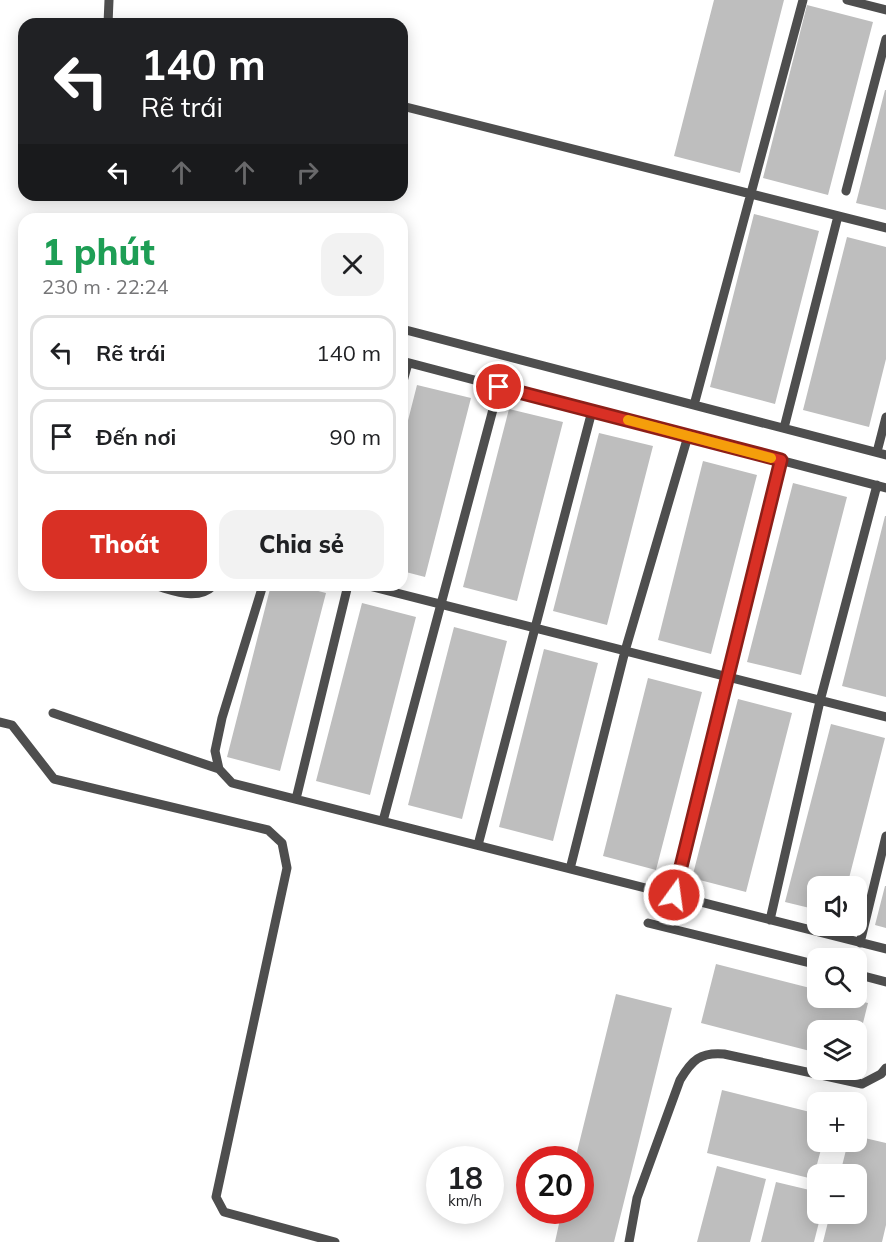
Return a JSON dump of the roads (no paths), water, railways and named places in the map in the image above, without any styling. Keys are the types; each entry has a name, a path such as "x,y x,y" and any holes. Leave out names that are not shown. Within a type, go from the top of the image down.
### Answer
{"lane":[{"path":"108,18 109,0"},
{"path":"694,405 803,0"},
{"path":"847,0 886,10"},
{"path":"846,191 886,39"},
{"path":"408,108 886,228"},
{"path":"784,428 838,216"},
{"path":"408,331 881,453 886,417"},
{"path":"408,363 881,486 820,701 770,920"},
{"path":"382,821 499,387"},
{"path":"478,846 592,411"},
{"path":"570,869 626,651 688,436"},
{"path":"674,895 781,460"},
{"path":"175,591 189,595 209,591"},
{"path":"260,591 222,718 215,751 219,768 232,783 886,949"},
{"path":"296,799 347,591"},
{"path":"389,591 886,717"},
{"path":"53,713 219,768"},
{"path":"0,722 12,725 54,779 268,830 282,843 287,868 216,1197 224,1212 334,1242"},
{"path":"860,943 886,836"},
{"path":"648,922 807,961"},
{"path":"867,977 886,981"},
{"path":"629,1242 637,1198 680,1080 689,1065 708,1052 862,1084 881,1074 886,1068"}]}
